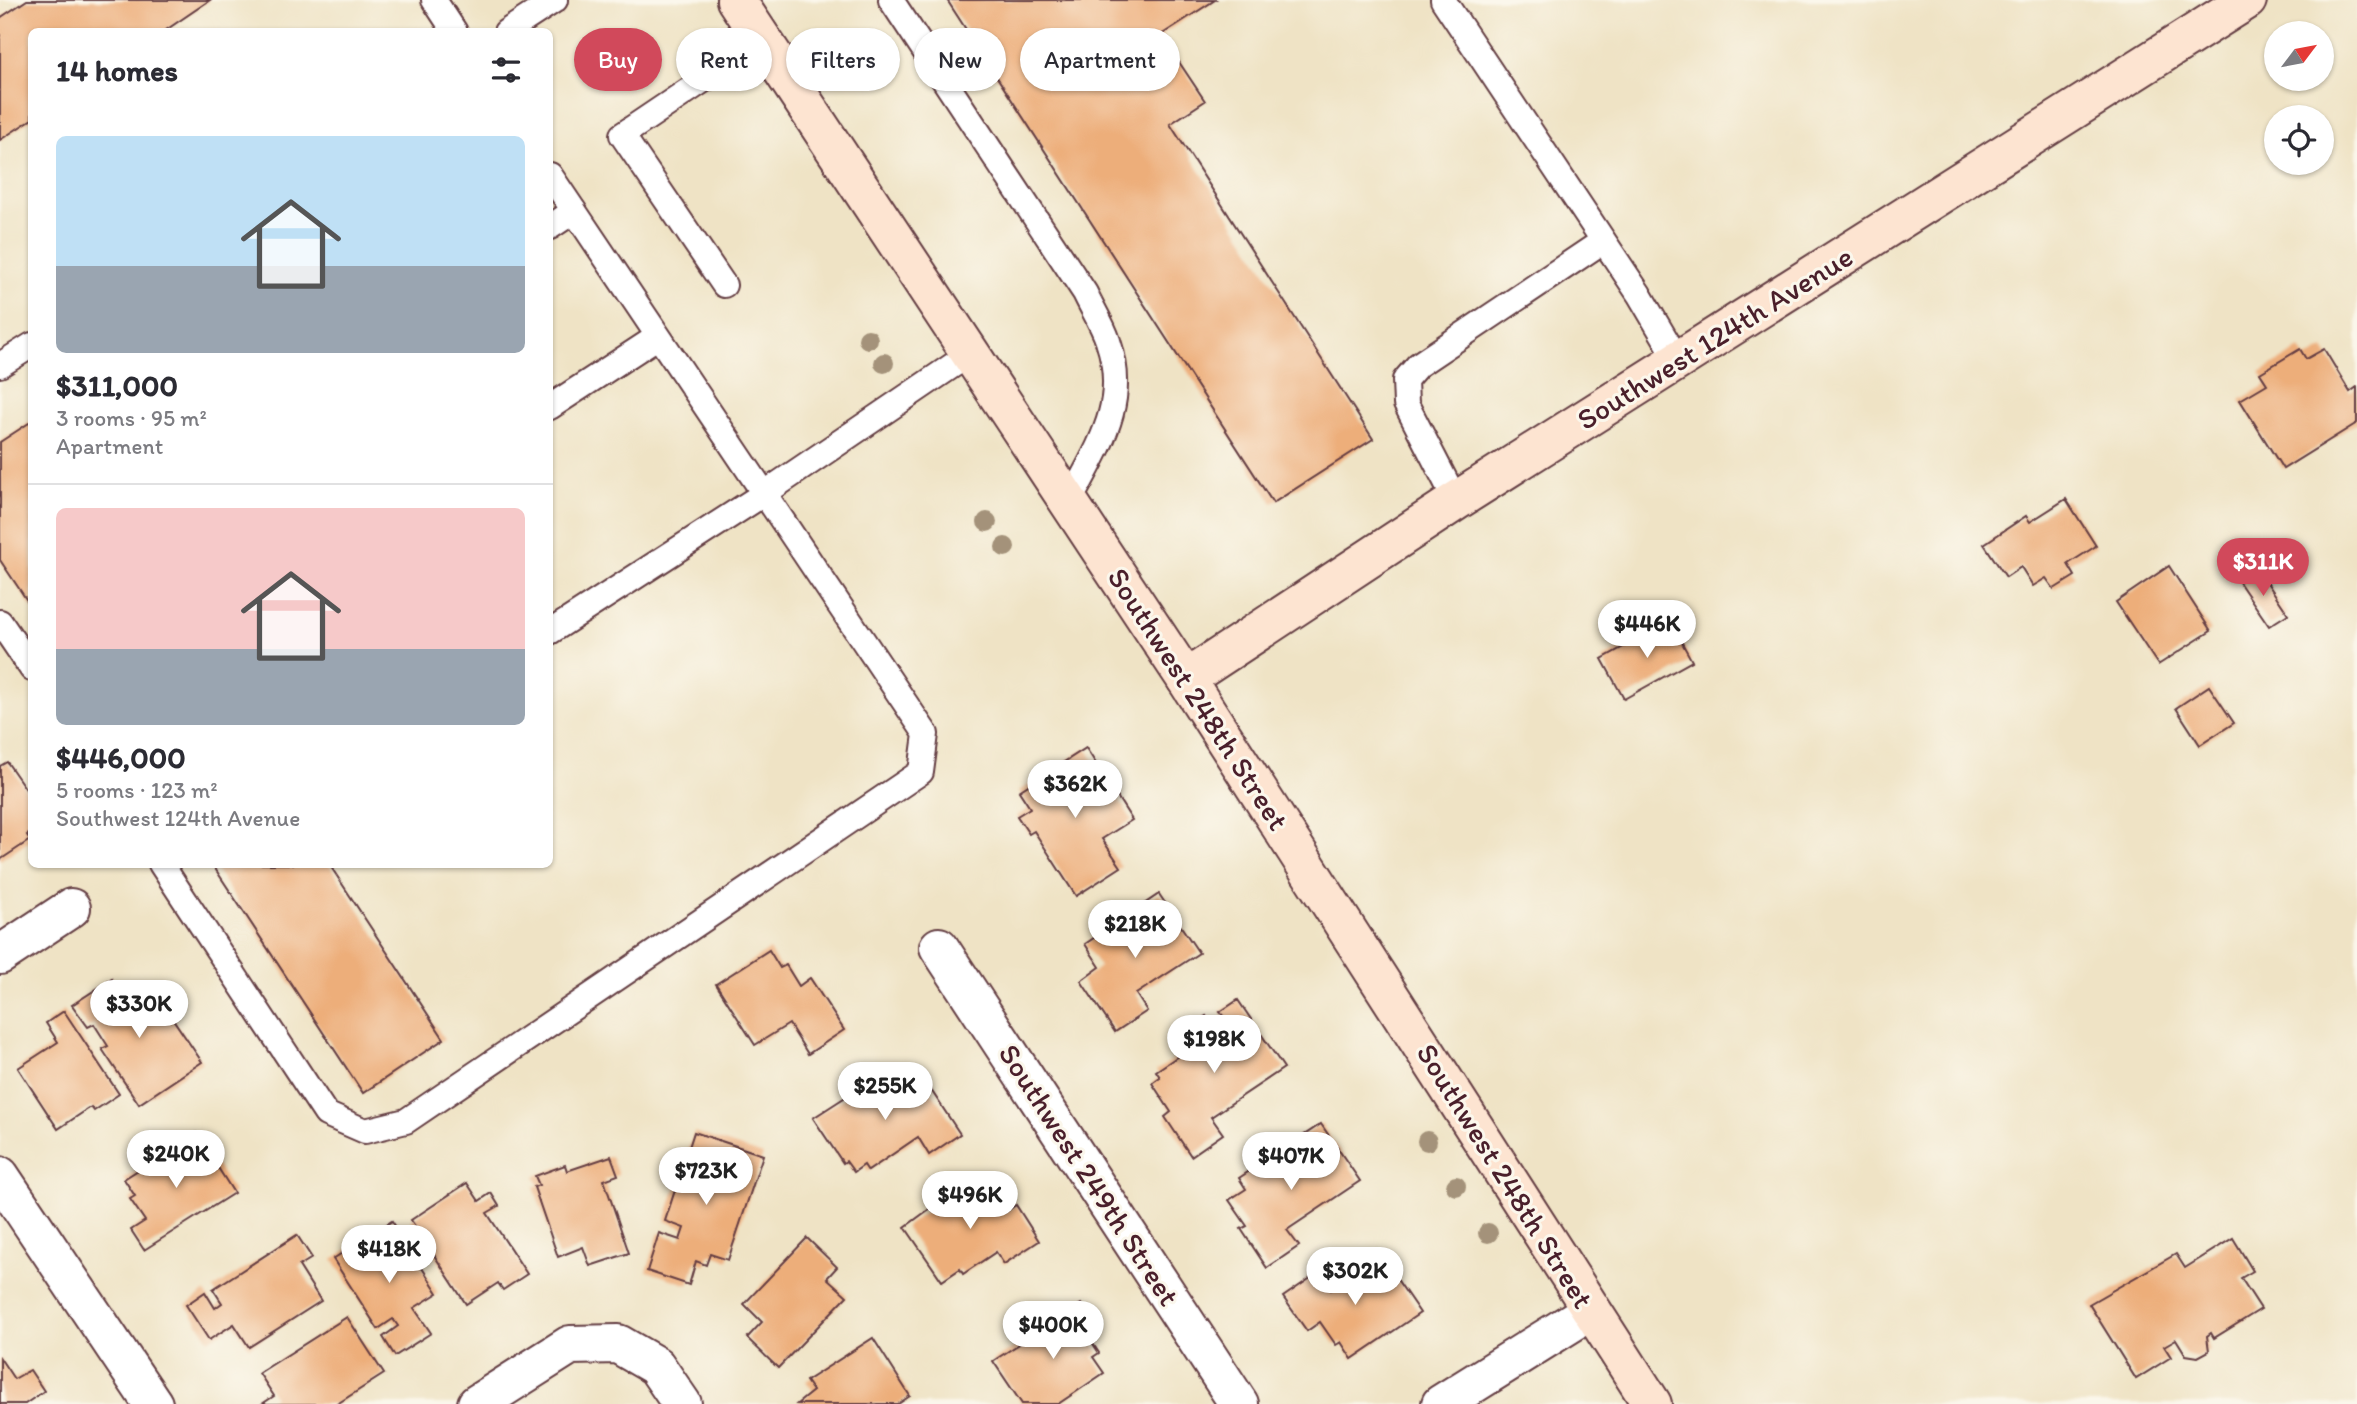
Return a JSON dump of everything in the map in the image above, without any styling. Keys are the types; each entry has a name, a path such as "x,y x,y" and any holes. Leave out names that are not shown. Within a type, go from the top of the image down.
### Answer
{"street":[{"name":"Southwest 248th Street","path":"736,0 755,28"},
{"name":"Southwest 124th Avenue","path":"1186,679 1456,501 2247,0"},
{"name":"Southwest 248th Street","path":"772,54 1186,679 1652,1404"},
{"path":"0,955 71,908"},
{"name":"Southwest 249th Street","path":"939,947 1239,1404"},
{"path":"0,1176 153,1404"},
{"path":"1441,1404 1590,1311"},
{"path":"477,1404 570,1345 618,1344 656,1366 682,1404"}],"lane":[{"path":"434,0 452,28"},
{"path":"512,28 555,0"},
{"path":"891,0 1084,293 1108,341 1116,376 1112,417 1069,503"},
{"path":"1443,0 1679,362"},
{"path":"687,91 622,135 724,285"},
{"path":"164,868 326,1114 365,1131 406,1121 921,772 926,734 762,495 553,180"},
{"path":"553,225 574,211"},
{"path":"1456,501 1406,404 1405,380 1418,365 1603,242"},
{"path":"553,405 657,337"},
{"path":"0,365 28,348"},
{"path":"553,630 762,495 971,353"},
{"path":"0,622 28,664"}],"building":[{"path":"27,0 210,0 169,28 28,28 28,122 0,140 0,18"},
{"path":"947,0 1215,0 1172,28 1020,28 1020,91 1180,91 1180,64 1205,101 1170,124 1373,439 1273,503 1006,91 1006,28 965,28"},
{"path":"2300,349 2306,359 2324,349 2350,392 2357,387 2357,423 2283,469 2240,400 2267,384 2260,373"},
{"path":"28,424 28,602 0,560 0,442"},
{"path":"2066,499 2096,546 2068,564 2075,576 2054,589 2046,578 2033,586 2021,567 2006,577 1984,544 2026,516 2030,522"},
{"path":"2169,566 2211,631 2158,665 2116,602"},
{"path":"2258,569 2288,614 2269,626 2239,582"},
{"path":"1670,621 1692,661 1624,699 1602,659"},
{"path":"2209,686 2234,723 2200,745 2176,708"},
{"path":"1086,748 1132,820 1102,839 1121,867 1076,896 1034,831 1029,834 1017,816 1030,808 1019,791"},
{"path":"7,762 28,792 28,841 0,860 0,766"},
{"path":"215,868 332,868 444,1039 363,1093"},
{"path":"1159,894 1199,953 1136,994 1147,1011 1115,1032 1081,981 1100,967 1085,944"},
{"path":"769,950 780,968 786,965 799,986 810,978 844,1030 808,1054 789,1024 755,1045 716,984"},
{"path":"112,979 132,1009 156,994 202,1062 139,1104 102,1049 108,1046 94,1024 88,1027 72,1005"},
{"path":"1238,1000 1284,1068 1211,1117 1223,1134 1191,1156 1165,1117 1171,1112 1152,1083 1160,1077 1156,1071 1196,1044 1186,1030 1206,1016 1215,1031 1228,1022 1220,1012"},
{"path":"64,1011 119,1094 94,1111 91,1107 58,1129 18,1068 58,1042 46,1023"},
{"path":"894,1070 909,1092 925,1081 960,1134 929,1155 918,1137 868,1171 864,1165 854,1172 846,1161 843,1163 813,1118 861,1087 864,1091"},
{"path":"1321,1124 1360,1181 1287,1230 1299,1246 1267,1268 1241,1229 1247,1226 1229,1200 1246,1189 1239,1178"},
{"path":"694,1132 763,1155 728,1260 710,1254 706,1265 696,1261 689,1285 647,1271 659,1233 680,1240 684,1228 665,1221"},
{"path":"196,1133 234,1193 144,1250 131,1230 145,1221 130,1199 135,1196 124,1179"},
{"path":"611,1156 618,1175 604,1180 629,1253 590,1266 583,1247 558,1257 534,1187 539,1185 535,1176 565,1165 567,1171"},
{"path":"973,1177 986,1197 992,1192 1005,1212 1016,1205 1039,1241 1004,1264 996,1252 963,1274 960,1269 942,1281 905,1227"},
{"path":"467,1183 479,1201 491,1193 499,1206 487,1213 527,1274 503,1290 498,1283 466,1304 411,1220"},
{"path":"392,1221 438,1293 414,1308 431,1333 395,1356 383,1337 398,1326 393,1319 378,1329 333,1259"},
{"path":"297,1235 312,1258 299,1266 321,1301 249,1347 234,1324 209,1340 186,1305 205,1292 215,1308 222,1303 213,1289"},
{"path":"807,1238 837,1267 827,1278 847,1296 778,1368 747,1338 762,1322 744,1304"},
{"path":"2233,1238 2253,1271 2241,1278 2261,1309 2214,1338 2211,1333 2207,1336 2209,1351 2198,1357 2186,1355 2176,1339 2164,1346 2171,1357 2136,1379 2089,1304 2176,1254 2185,1268"},
{"path":"1381,1256 1420,1313 1352,1359 1341,1342 1336,1345 1320,1322 1307,1331 1283,1297 1318,1273 1331,1290"},
{"path":"1081,1304 1094,1323 1084,1330 1099,1353 1093,1357 1104,1373 1058,1404 1022,1404 993,1361"},
{"path":"347,1317 384,1374 337,1404 262,1404 274,1396 259,1373"},
{"path":"873,1338 910,1396 898,1404 797,1404 813,1391 806,1381"},
{"path":"0,1358 14,1379 30,1370 44,1391 25,1404 0,1404"}]}
